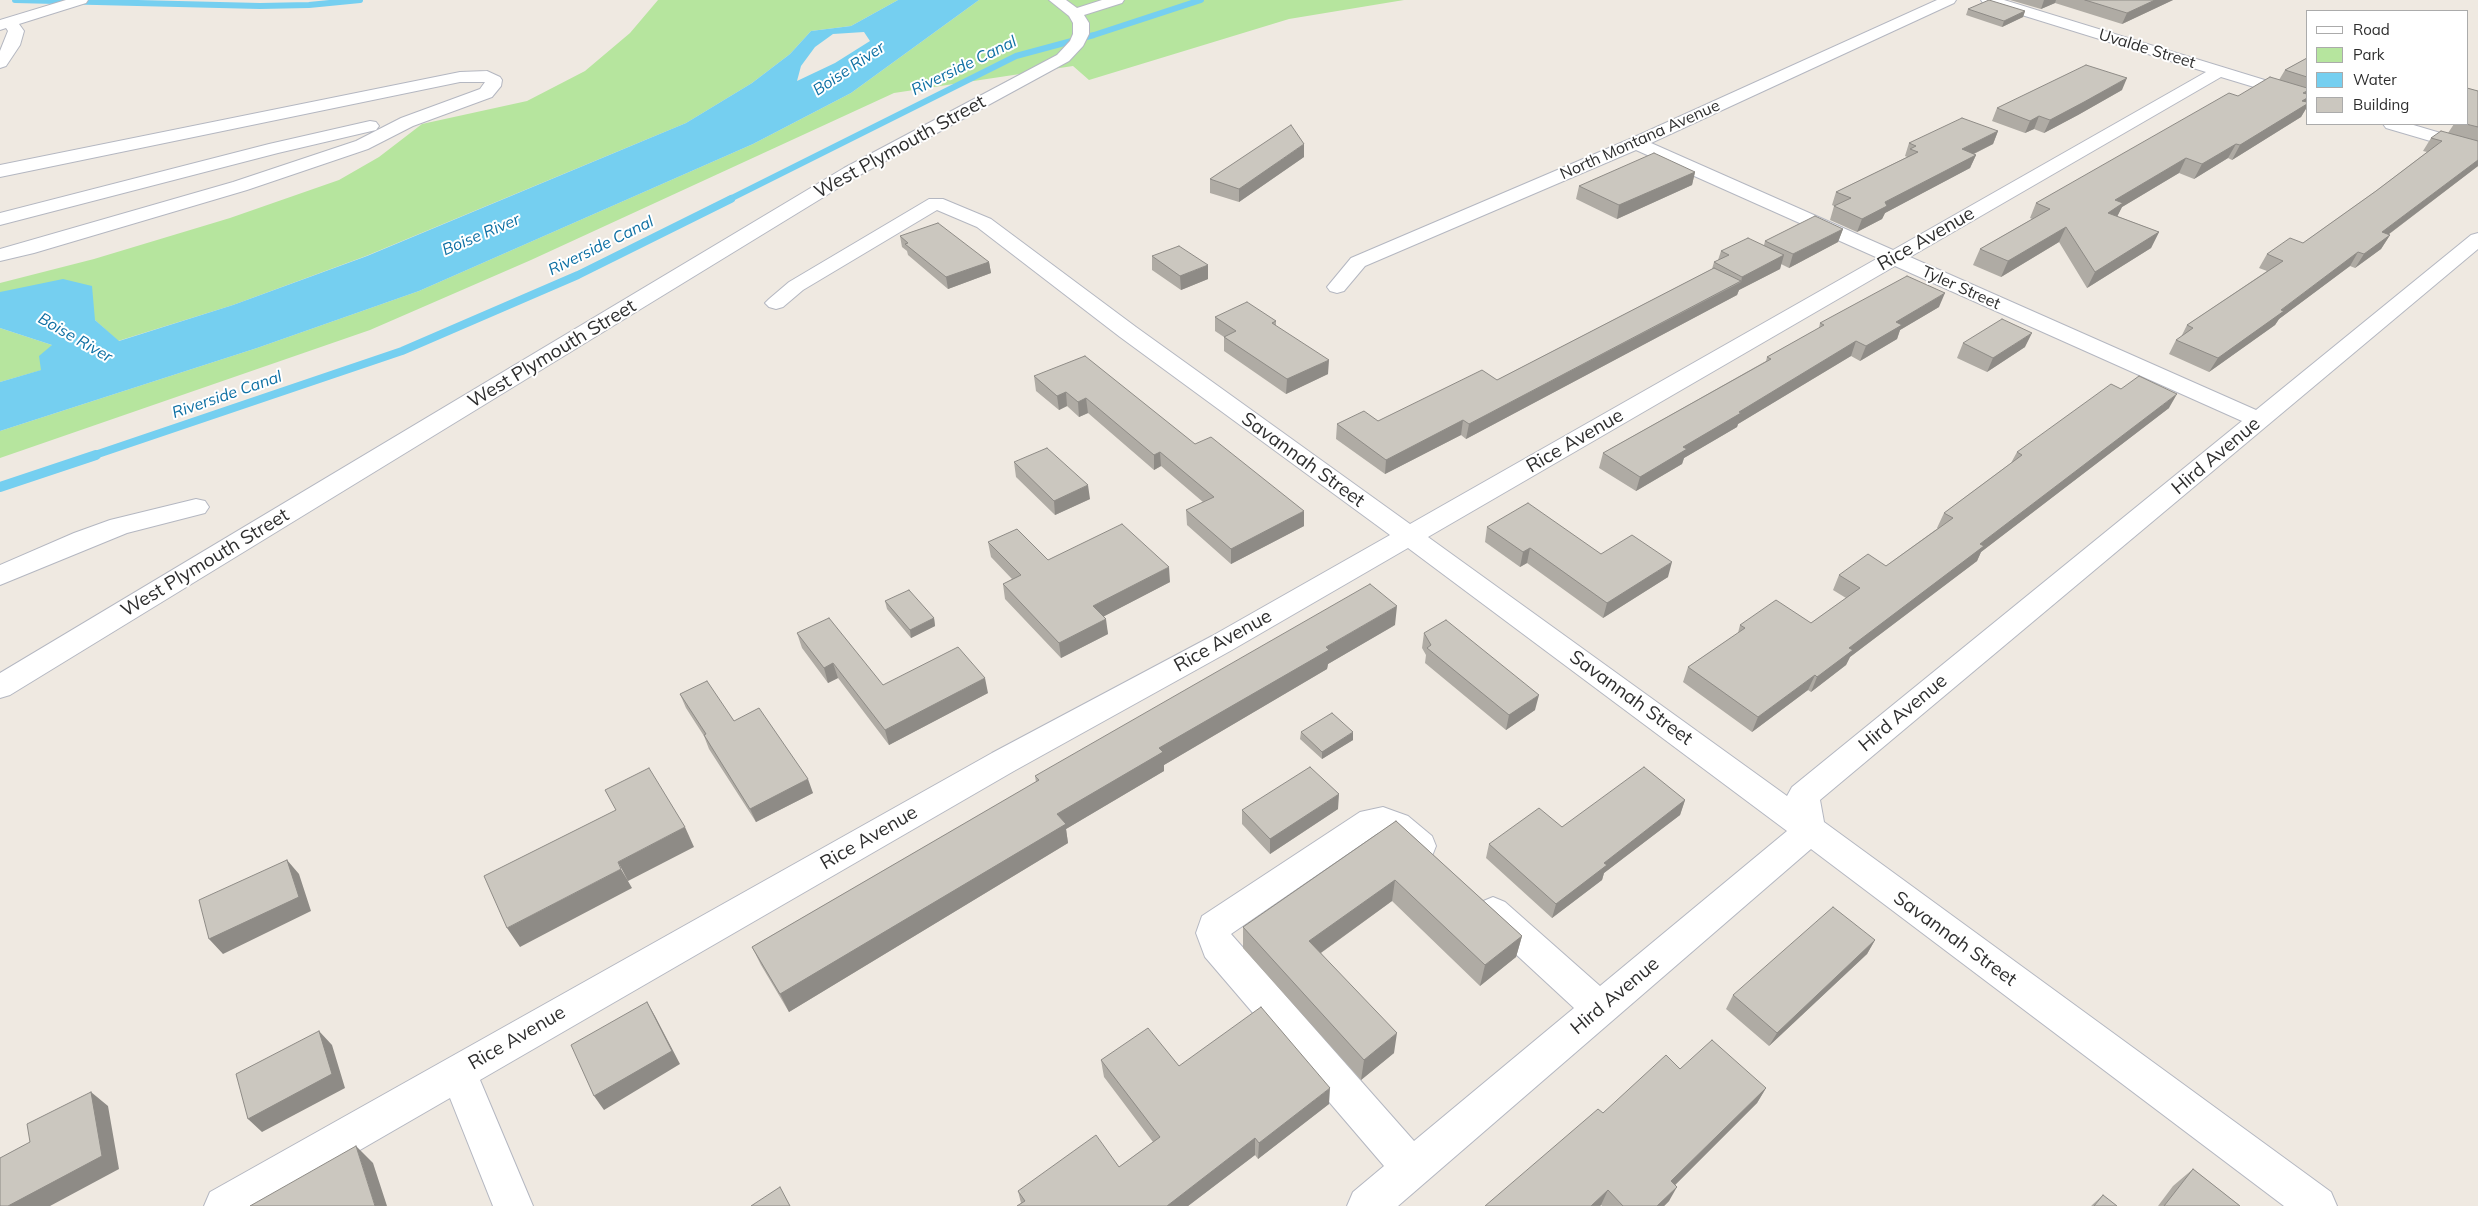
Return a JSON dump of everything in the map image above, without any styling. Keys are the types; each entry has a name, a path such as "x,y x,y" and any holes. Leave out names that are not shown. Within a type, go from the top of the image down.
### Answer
{"street":[{"path":"5,24 81,0"},
{"path":"1056,0 1074,13 1117,0"},
{"name":"North Montana Avenue","path":"1338,287 1358,262 1636,143 1949,0"},
{"name":"Uvalde Street","path":"1988,0 2306,98"},
{"name":"West Plymouth Street","path":"0,687 851,172 963,110 1063,58 1079,38 1081,23 1074,13"},
{"path":"0,63 12,45 16,31 5,24"},
{"name":"Rice Avenue","path":"224,1206 1003,762 1222,643 2220,71"},
{"path":"0,172 460,77 481,76 494,80 493,86 486,93 407,122 362,146 240,186 0,255"},
{"path":"0,219 275,148 379,124 407,122"},
{"path":"2395,125 2478,150"},
{"name":"Tyler Street","path":"1636,143 2258,420"},
{"name":"Savannah Street","path":"776,303 796,286 936,203 984,223 1128,332 1643,706 2317,1206"},
{"name":"Hird Avenue","path":"1367,1206 1809,831 1803,796 2478,239"},
{"path":"0,576 83,539 119,526 196,506"},
{"path":"1412,1168 1217,946 1214,927 1376,820 1397,825 1440,864"},
{"path":"1469,891 1600,1009"},
{"path":"458,1072 513,1206"}],"green space":[{"path":"658,0 898,0 851,26 811,31 790,54 752,83 686,123 366,256 233,305 118,341 95,320 0,292 0,283 94,259 230,218 339,180 379,157 422,124 527,101 585,71 630,33"},
{"path":"979,0 1404,0 1289,19 1089,80 1073,66 894,93 531,260 370,330 0,458 0,431 257,348 419,291 753,144 851,93"},
{"path":"0,328 52,345 42,370 0,382"}],"water":[{"name":"Boise River","path":"898,0 979,0 851,93 753,144 419,291 257,348 0,431 0,382 41,370 39,356 52,345 0,328 0,292 63,279 92,286 95,320 119,341 233,305 367,256 686,123 752,83 790,54 811,31 851,26","holes":["864,32 870,41 835,63 797,81 801,66 815,47 833,34"]}],"building":[{"path":"1989,0 2025,11 2004,21 1968,9"},
{"path":"2085,0 2155,0 2127,13"},
{"path":"2306,59 2306,77 2285,70"},
{"path":"2086,65 2127,78 2050,120 2039,116 2030,121 1997,108"},
{"path":"2270,77 2306,88 2306,92 2303,93 2306,94 2306,99 2302,101 2306,102 2306,105 2240,145 2236,144 2202,164 2186,158 2115,200 2123,203 2108,213 2159,232 2095,272 2066,227 2008,261 1980,249 2050,209 2036,203 2229,93 2238,96"},
{"path":"2468,88 2478,91 2478,127 2468,124"},
{"path":"1962,118 1998,131 1962,149 1976,155 1885,202 1887,206 1862,219 1834,206 1851,198 1836,192 1918,152 1910,149 1916,146 1909,143"},
{"path":"1291,125 1304,144 1239,189 1210,179"},
{"path":"2441,131 2478,141 2478,160 2382,232 2390,235 2364,254 2358,252 2281,310 2284,311 2218,358 2176,340 2193,328 2187,325 2283,261 2267,254 2290,238 2303,243 2442,141 2431,138"},
{"path":"1654,153 1695,172 1619,205 1579,186"},
{"path":"1815,216 1843,229 1793,254 1765,241"},
{"path":"938,223 989,262 946,277 905,244 908,243 900,236"},
{"path":"1748,238 1784,255 1742,277 1714,262 1729,255 1721,251"},
{"path":"1179,246 1208,265 1180,276 1152,256"},
{"path":"1714,268 1741,281 1469,424 1463,420 1386,460 1337,424 1364,411 1378,421 1482,370 1497,380"},
{"path":"1907,276 1945,293 1896,322 1902,325 1866,346 1856,341 1683,447 1687,449 1640,477 1603,453 1771,359 1767,357 1824,325 1820,323"},
{"path":"1247,302 1276,321 1272,323 1329,360 1287,379 1224,337 1236,331 1215,317"},
{"path":"2002,319 2032,333 1993,358 1963,343"},
{"path":"1085,356 1195,444 1211,437 1304,511 1231,549 1186,510 1214,497 1160,452 1154,455 1086,398 1078,402 1066,392 1057,396 1034,376"},
{"path":"2139,376 2177,394 1980,544 1984,546 1849,648 1853,650 1758,717 1688,667 1745,628 1740,625 1776,600 1811,623 1860,588 1839,575 1868,554 1886,566 1953,518 1944,513 2022,455 2017,452 2111,384 2121,389"},
{"path":"1047,448 1088,485 1054,501 1014,462"},
{"path":"1528,503 1601,554 1632,535 1672,562 1607,603 1530,548 1523,552 1487,527"},
{"path":"1122,524 1169,567 1093,606 1106,619 1059,643 1003,584 1021,575 988,542 1017,529 1048,560"},
{"path":"1370,584 1397,606 1326,647 1329,650 1159,748 1163,752 1057,814 1066,824 780,994 752,947 1039,780 1035,776"},
{"path":"909,590 934,618 910,630 885,601"},
{"path":"829,618 883,685 958,647 985,678 885,730 833,663 824,668 797,633"},
{"path":"1446,620 1539,695 1509,715 1427,648 1431,645 1424,633"},
{"path":"707,681 734,721 759,708 808,779 750,809 680,694"},
{"path":"1332,713 1353,732 1322,752 1301,732"},
{"path":"1310,767 1339,794 1270,839 1242,810"},
{"path":"1644,767 1685,800 1604,863 1607,865 1556,904 1489,844 1539,808 1562,827"},
{"path":"649,768 685,827 618,862 621,869 507,928 484,876 616,810 605,790"},
{"path":"1396,821 1522,936 1485,965 1395,880 1309,941 1397,1033 1364,1060 1243,927"},
{"path":"287,860 299,897 209,939 199,900"},
{"path":"1833,907 1875,940 1777,1033 1733,995"},
{"path":"647,1002 672,1051 594,1096 571,1045"},
{"path":"1261,1007 1330,1088 1259,1143 1255,1138 1167,1206 1017,1206 1025,1201 1018,1191 1096,1135 1119,1167 1160,1137 1101,1060 1148,1028 1179,1066"},
{"path":"319,1031 332,1074 248,1119 236,1074"},
{"path":"1712,1040 1766,1088 1671,1181 1677,1187 1657,1206 1623,1206 1608,1190 1591,1206 1485,1206 1598,1109 1603,1113 1666,1055 1680,1069"},
{"path":"91,1092 102,1156 8,1206 0,1206 0,1158 30,1142 27,1124"},
{"path":"356,1146 375,1206 250,1206"},
{"path":"2193,1169 2240,1206 2164,1206"},
{"path":"780,1187 790,1206 751,1206"},
{"path":"2103,1195 2117,1206 2094,1206"}],"waterway":[{"path":"15,0 260,6 309,5 360,0"},
{"name":"Riverside Canal","path":"728,200 1016,56 1094,35 1201,0"},
{"name":"Riverside Canal","path":"92,456 402,351 578,275 731,199"},
{"name":"Riverside Canal","path":"0,487 96,455"}]}
